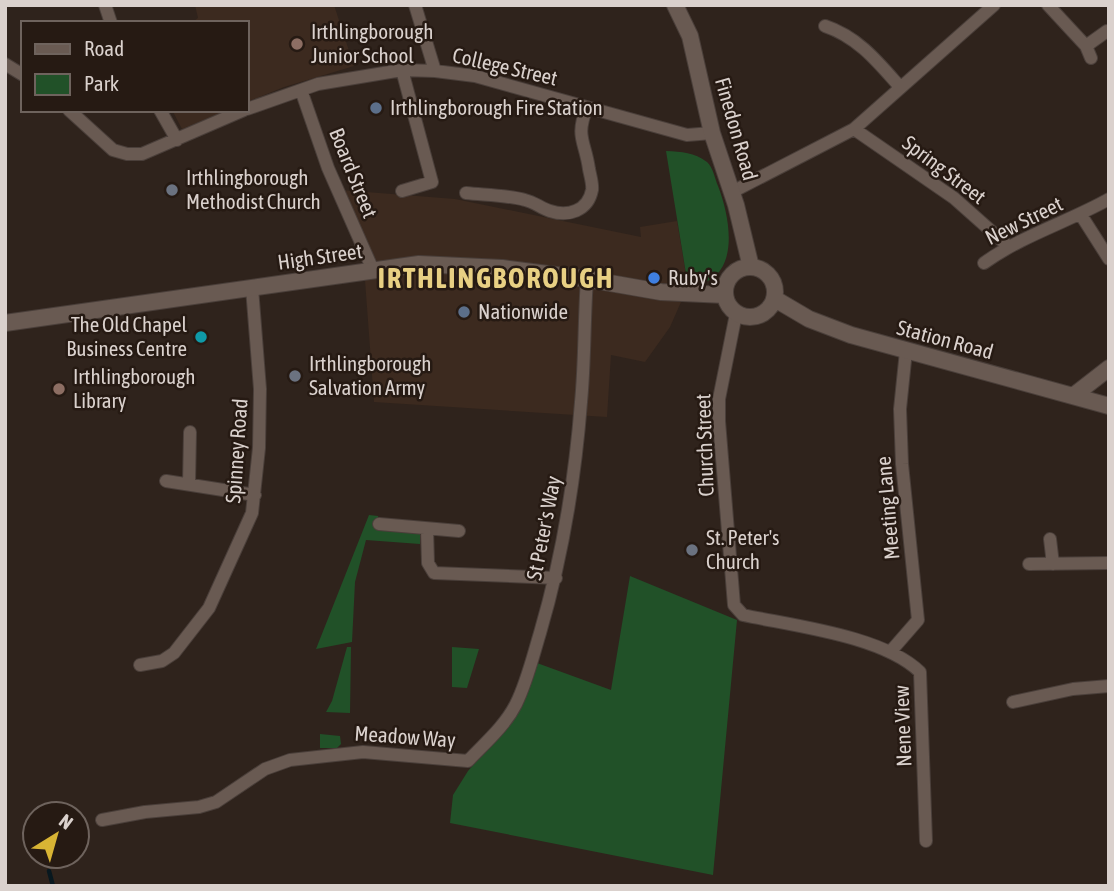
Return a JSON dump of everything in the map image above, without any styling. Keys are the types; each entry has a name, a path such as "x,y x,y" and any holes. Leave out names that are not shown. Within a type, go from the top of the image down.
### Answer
{"main road":[{"name":"Finedon Road","path":"675,5 690,36 712,133 732,192 751,267"},
{"name":"High Street","path":"5,323 419,264 502,268 661,292 725,295"},
{"path":"751,267 760,268 772,279 775,299 766,313 752,318 736,314 730,308 725,295 727,281 733,273 738,269 751,267"},
{"name":"Station Road","path":"775,299 809,319 851,335 1109,406"},
{"path":"1073,396 1109,368"}],"street":[{"path":"415,5 435,71"},
{"path":"732,192 854,129 994,5"},
{"path":"1048,5 1089,52 1107,31 1109,32"},
{"path":"825,26 841,31 869,52 900,87"},
{"path":"5,64 21,74"},
{"path":"402,70 432,182 402,191"},
{"name":"College Street","path":"248,109 318,84 402,70 435,71 475,76 687,135 712,133"},
{"name":"Board Street","path":"301,90 328,168 373,270"},
{"path":"466,193 524,200 558,213 578,211 586,204 593,189 589,163 580,135 581,121 587,107"},
{"name":"College Street","path":"71,112 113,150 142,154 241,112"},
{"path":"161,112 177,140"},
{"name":"Spring Street","path":"854,129 954,198 1008,246"},
{"name":"New Street","path":"984,263 1008,246 1081,215 1109,199"},
{"path":"1081,215 1109,259"},
{"name":"St Peter's Way","path":"468,761 506,719 516,703 556,578 575,470 582,400 587,279"},
{"name":"Spinney Road","path":"140,666 162,661 174,653 209,608 252,513 259,448 260,389 252,288"},
{"name":"Church Street","path":"736,314 719,399 719,421 734,605 743,615"},
{"name":"Meeting Lane","path":"891,651 918,620 902,464 900,409 906,351"},
{"path":"189,484 190,432"},
{"path":"166,481 255,495"},
{"path":"379,524 459,531"},
{"path":"427,529 428,563 434,573 556,578"},
{"path":"1050,539 1053,564"},
{"path":"1030,564 1109,562"},
{"name":"Nene View","path":"743,615 850,638 891,651 920,672 926,841"},
{"path":"1013,702 1073,689 1109,686"},
{"name":"Meadow Way","path":"102,820 145,811 200,807 216,802 265,769 290,760 363,752 468,761"}],"shaded area":[{"name":"Irthlingborough Junior School","path":"195,5 334,5 354,66 284,87 248,102 248,21 194,21 198,18"},
{"path":"173,112 223,112 182,129"},
{"path":"341,190 455,199 641,237 640,227 677,221 688,286 670,327 645,362 611,355 607,417 374,402 365,280 375,262"}],"green space":[{"path":"666,151 693,154 707,162 727,216 729,233 724,263 717,274 705,282 688,286"},
{"path":"369,515 378,516 382,529 420,534 420,544 366,540 355,582 352,642 316,649"},
{"path":"630,576 737,620 713,875 450,823 453,795 468,771 512,721 528,692 537,663 611,690"},
{"path":"347,647 351,647 350,713 326,712 332,701"},
{"path":"452,647 479,649 467,688 452,687"},
{"path":"320,734 340,736 341,744 337,748 320,748"}],"waterway":[{"path":"49,871 53,886"}],"place":[{"name":"Irthlingborough Junior School","path":"297,44"},
{"name":"Irthlingborough Fire Station","path":"376,108"},
{"name":"Irthlingborough Methodist Church","path":"172,190"},
{"name":"Ruby's","path":"654,278"},
{"name":"Nationwide","path":"464,312"},
{"name":"The Old Chapel Business Centre","path":"201,337"},
{"name":"Irthlingborough Salvation Army","path":"295,376"},
{"name":"Irthlingborough Library","path":"59,389"},
{"name":"St. Peter's Church","path":"692,550"}],"district":[{"name":"IRTHLINGBOROUGH","path":"496,278"}]}
